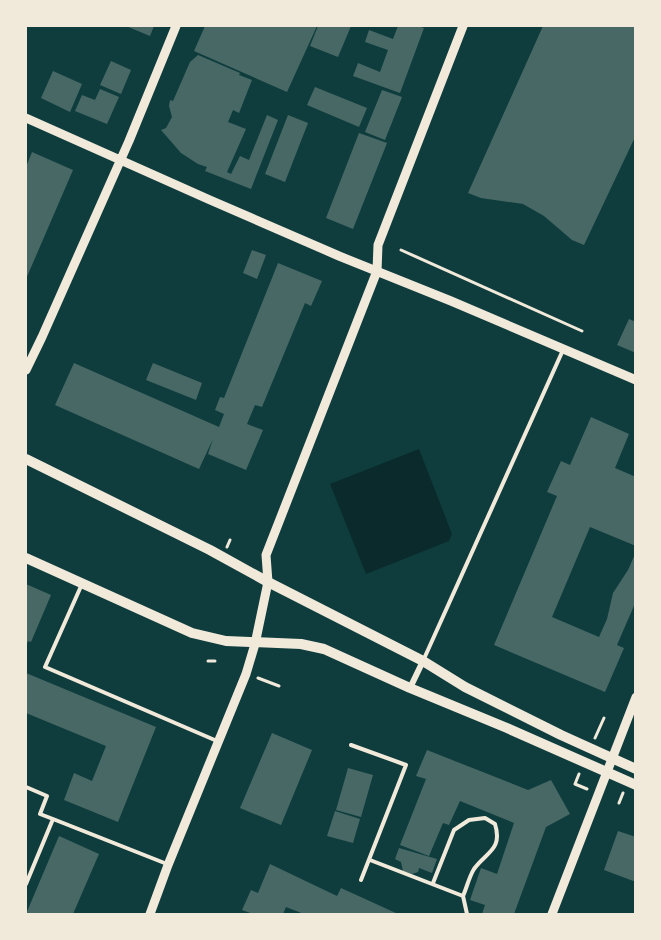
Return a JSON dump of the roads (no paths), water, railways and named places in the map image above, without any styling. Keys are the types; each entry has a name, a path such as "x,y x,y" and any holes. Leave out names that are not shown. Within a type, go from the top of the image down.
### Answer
{"main road":[{"path":"26,459 210,550 423,661 465,687 636,770"},
{"path":"26,558 192,633 226,641 255,644 301,644 324,649 636,786"}],"street":[{"path":"26,370 120,160 176,26"},
{"path":"150,915 246,674 268,582 266,555 377,271 378,245 463,26"},
{"path":"26,118 636,381"},
{"path":"410,688 423,661"},
{"path":"552,915 605,771 636,697"}],"lane":[{"path":"423,661 564,350"},
{"path":"82,584 45,667 220,742"},
{"path":"351,745 406,765 361,880"},
{"path":"26,787 47,796 40,814 168,865"},
{"path":"432,883 454,830 469,820 485,818 495,824 498,834 493,850 475,868 463,896 467,915"},
{"path":"26,884 53,819"},
{"path":"370,860 463,896"}],"water":[{"path":"419,449 452,534 449,541 366,574 330,484"}]}
